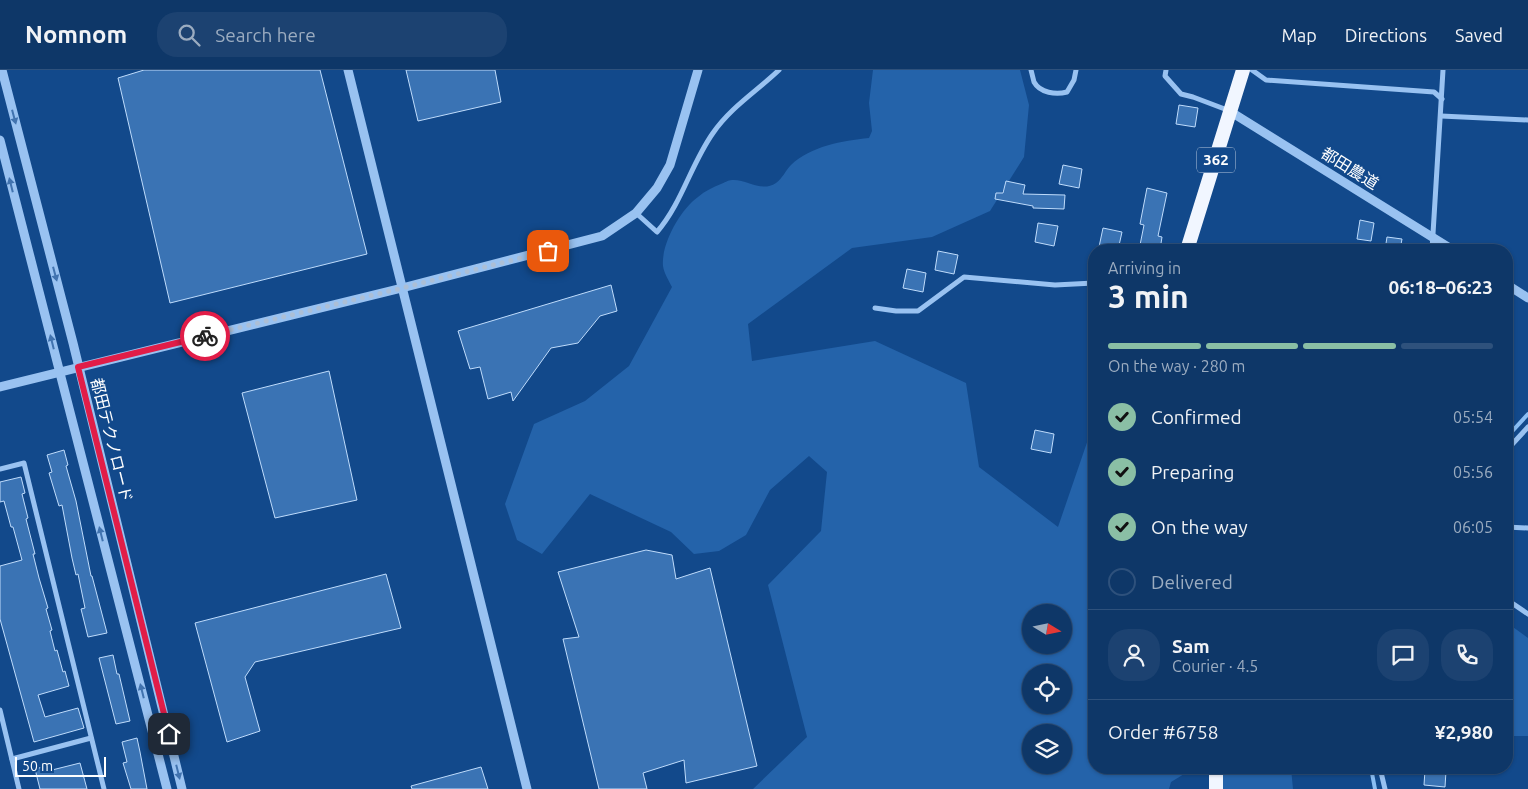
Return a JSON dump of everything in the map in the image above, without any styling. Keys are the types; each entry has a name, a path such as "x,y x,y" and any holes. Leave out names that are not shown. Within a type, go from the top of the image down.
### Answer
{"highway":[{"name":"362","path":"1189,244 1243,70"},
{"path":"1216,774 1216,789"}],"street":[{"name":"都田テクノロード","path":"2,70 78,367 182,789"},
{"path":"348,70 527,789"},
{"path":"0,387 402,288 602,236 636,213 657,188 670,165 698,70"},
{"path":"636,213 657,232 668,219 713,133 736,105 779,70"},
{"path":"1031,70 1035,84 1043,90 1057,95 1067,92 1074,80 1076,70"},
{"path":"1166,70 1165,76 1181,94 1231,112"},
{"path":"1252,70 1266,80 1434,92 1442,100"},
{"path":"1432,244 1443,70"},
{"name":"都田農道","path":"1231,112 1443,244"},
{"path":"1441,116 1528,120"},
{"name":"都田テクノロード","path":"0,140 167,789"},
{"path":"875,308 896,311 918,311 964,277 1055,285 1088,283"},
{"path":"1513,288 1528,298"},
{"path":"1513,443 1528,427"},
{"path":"0,469 24,463 104,789"},
{"path":"1513,527 1528,528"},
{"path":"1513,604 1528,614"},
{"path":"0,710 19,789"},
{"path":"12,759 91,738"},
{"path":"1381,774 1385,789"}],"shaded area":[{"path":"873,70 1020,70 1029,105 1024,157 990,211 932,237 852,248 748,324 752,361 875,341 966,383 979,467 1058,527 1088,440 1088,774 1184,774 1171,782 1169,789 753,789 807,737 768,585 821,531 827,472 809,456 770,490 746,535 719,551 694,554 671,532 590,494 542,554 517,540 505,504 534,424 585,401 629,366 672,287 663,266 665,248 678,219 691,203 703,193 732,180 765,187 770,186 778,181 791,165 808,153 827,145 869,138 872,131 869,103"},
{"path":"1513,627 1528,638 1528,736 1513,736"},
{"path":"1220,774 1292,774 1293,789 1221,789"}],"building":[{"path":"144,70 320,70 367,254 170,303 118,78"},
{"path":"406,70 495,70 501,102 418,121"},
{"path":"1179,105 1198,108 1195,127 1176,124"},
{"path":"1063,165 1082,169 1079,188 1059,184"},
{"path":"1006,181 1025,185 1023,194 1065,195 1064,209 1033,208 1033,206 995,199 996,193 1003,193"},
{"path":"1147,188 1167,193 1158,236 1162,237 1161,244 1140,244 1144,225 1140,224"},
{"path":"1360,220 1374,223 1371,241 1357,239"},
{"path":"1038,223 1058,226 1054,246 1035,242"},
{"path":"1103,228 1122,232 1119,244 1100,244"},
{"path":"1387,237 1402,239 1401,244 1386,244"},
{"path":"938,251 958,255 954,274 935,270"},
{"path":"907,269 926,273 923,292 903,288"},
{"path":"611,285 617,311 600,316 578,343 551,348 513,401 511,392 488,399 480,367 470,369 458,331"},
{"path":"329,371 357,500 275,518 242,393"},
{"path":"1035,430 1054,434 1051,453 1031,449"},
{"path":"64,450 91,576 107,633 88,637 81,609 85,608 78,574 76,575 72,558 62,505 59,506 49,473 52,472 47,455"},
{"path":"21,477 25,493 22,494 28,518 26,519 35,554 33,554 48,608 46,609 52,630 50,631 55,651 57,650 69,686 38,695 45,717 78,708 84,728 34,742 0,619 0,566 22,560 4,501 0,502 0,482"},
{"path":"646,550 672,555 676,579 710,568 757,766 686,783 684,760 643,773 647,789 599,789 563,639 579,637 558,572"},
{"path":"386,574 401,628 255,662 245,677 260,731 227,742 195,623"},
{"path":"113,655 130,721 116,724 99,658"},
{"path":"137,738 147,789 131,789 123,763 127,762 122,742"},
{"path":"80,763 87,789 40,789 35,769 51,765 52,770"},
{"path":"481,767 488,789 412,789 411,786"},
{"path":"1425,774 1446,774 1445,787 1424,785"}],"waterway":[{"path":"1513,430 1528,414"},
{"path":"1372,774 1375,789"}],"way so far":[{"path":"205,336 548,251"}],"route":[{"path":"169,734 78,367 205,336"}]}
